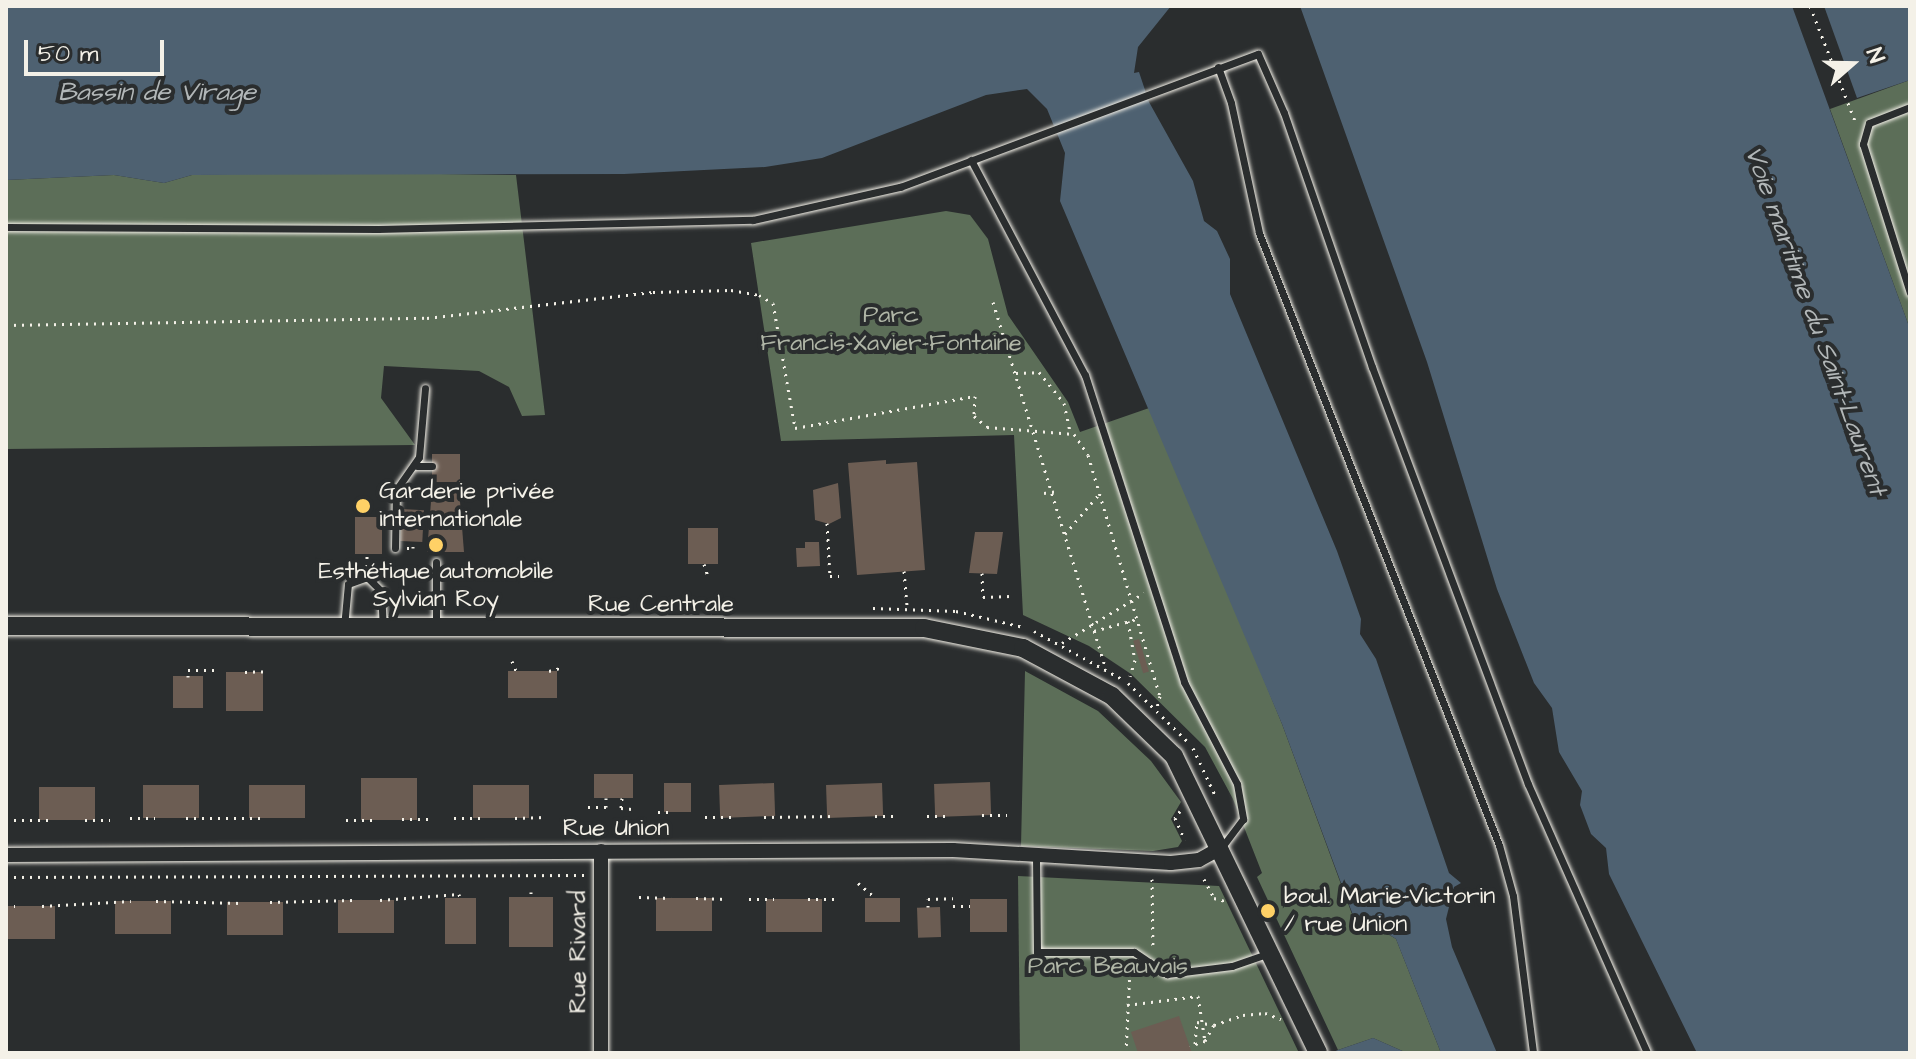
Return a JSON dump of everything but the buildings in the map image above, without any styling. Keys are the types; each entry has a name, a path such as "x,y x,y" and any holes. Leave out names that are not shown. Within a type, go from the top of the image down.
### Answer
{"street":[{"name":"Rue Centrale","path":"6,626 924,628 1005,642 1076,672 1143,722 1185,772 1318,1053"},
{"name":"Rue Union","path":"6,855 953,850 1171,863 1199,860 1221,848"},
{"name":"Rue Rivard","path":"601,851 601,1053"}],"lane":[{"path":"6,227 726,223 869,195 971,160 1146,92 1258,54 1284,113 1372,367 1528,784 1647,1053"},
{"path":"1218,67 1231,103 1259,233 1499,845 1513,896 1533,1053"},
{"path":"1910,107 1875,119 1866,128 1863,144 1870,178 1910,293"},
{"path":"971,160 1085,375 1184,682 1237,784 1243,819 1221,848"},
{"path":"395,548 396,490 417,466 425,388"},
{"path":"417,466 432,466"},
{"path":"436,562 436,629"},
{"path":"344,629 348,584 367,577 381,591 383,629"},
{"path":"1036,857 1037,952 1134,952 1167,974 1232,966 1271,952"}],"path":[{"path":"1810,6 1847,107 1866,128"},
{"path":"6,325 427,318 653,292 731,290 773,303 795,428 975,396 974,416 987,427 1070,431"},
{"path":"993,302 1015,373 1028,403 1033,430 1105,666"},
{"path":"1015,373 1039,372 1064,403 1070,431 1088,455 1161,703 1157,707"},
{"path":"1044,493 1058,491"},
{"path":"1065,534 1100,493"},
{"path":"827,523 830,576 839,576"},
{"path":"367,554 367,569"},
{"path":"1067,563 1073,561"},
{"path":"820,563 829,563"},
{"path":"704,564 708,576"},
{"path":"904,571 907,607"},
{"path":"982,573 983,597 1011,596"},
{"path":"1081,587 1087,585"},
{"path":"1062,643 1131,597"},
{"path":"937,608 956,611"},
{"path":"1094,631 1137,619"},
{"path":"1128,621 1135,660 1130,676"},
{"path":"512,661 516,671"},
{"path":"549,671 560,668"},
{"path":"188,677 188,670 216,670"},
{"path":"245,672 269,671"},
{"path":"588,807 606,807 606,798"},
{"path":"622,798 621,808 632,809"},
{"path":"1185,804 1175,818 1185,840"},
{"path":"658,812 671,812"},
{"path":"982,815 1007,815"},
{"path":"764,817 836,816"},
{"path":"875,816 899,816"},
{"path":"927,816 947,816"},
{"path":"515,818 546,817"},
{"path":"705,817 735,817"},
{"path":"130,818 155,818"},
{"path":"186,818 262,818"},
{"path":"454,818 486,818"},
{"path":"402,819 432,819"},
{"path":"6,820 53,820"},
{"path":"85,820 110,820"},
{"path":"346,820 374,820"},
{"name":"Rue Union","path":"6,877 586,875"},
{"path":"1152,879 1153,950"},
{"path":"1204,879 1214,898 1234,902"},
{"path":"858,883 876,898"},
{"path":"380,900 459,894 460,898"},
{"path":"639,897 671,898"},
{"path":"696,898 727,899"},
{"path":"928,907 928,899 953,898"},
{"path":"749,899 774,899"},
{"path":"808,899 836,899"},
{"path":"270,902 353,900"},
{"path":"42,906 131,901"},
{"path":"156,901 241,903"},
{"path":"6,906 15,906"},
{"path":"953,906 970,906"},
{"path":"1126,970 1126,1053"},
{"path":"1127,1005 1198,996 1205,1041"},
{"path":"1202,1020 1214,1025 1255,1013 1274,1015 1290,1026"},
{"path":"1202,1020 1193,1028 1192,1045 1205,1041 1214,1025"}],"green space":[{"path":"1910,80 1910,329 1830,109"},
{"path":"300,172 516,175 545,415 522,416 509,387 479,371 384,366 381,398 415,445 6,449 6,180 114,175 164,183 192,175"},
{"name":"Parc Francis-Xavier-Fontaine","path":"946,211 970,215 988,239 1008,315 1068,402 1080,432 1152,407 1282,724 1356,925 1368,922 1396,939 1441,1053 1407,1053 1373,1038 1338,1050 1257,877 1262,873 1233,799 1205,747 1131,674 1089,646 1023,615 1014,435 781,441 751,243"},
{"path":"1025,671 1098,711 1151,761 1181,802 1171,819 1182,841 1178,847 1153,851 1021,846"},
{"name":"Parc Beauvais","path":"1018,876 1219,886 1299,1053 1020,1053"}],"water":[{"name":"Bassin de Virage","path":"6,6 1171,6 1138,47 1134,73 1139,72 1149,102 1193,181 1204,221 1217,231 1230,259 1230,294 1337,551 1361,619 1360,634 1376,659 1449,873 1461,883 1454,887 1446,919 1452,947 1497,1053 1441,1053 1396,939 1369,922 1357,926 1282,724 1060,201 1065,153 1047,109 1027,89 986,95 822,158 765,167 624,174 192,175 164,183 114,175 6,180"},
{"name":"Voie maritime du Saint-Laurent","path":"1300,6 1792,6 1910,329 1910,1053 1697,1053 1609,874 1606,848 1591,834 1580,805 1582,791 1559,752 1552,708 1534,683 1497,589 1427,362"},
{"path":"1824,6 1910,6 1910,80 1857,98"},
{"path":"1373,1038 1407,1053 1331,1053 1338,1050"}],"place":[{"name":"Garderie privée internationale","path":"363,506"},
{"name":"Esthétique automobile Sylvian Roy","path":"436,545"},
{"name":"boul. Marie-Victorin / rue Union","path":"1268,911"}]}
